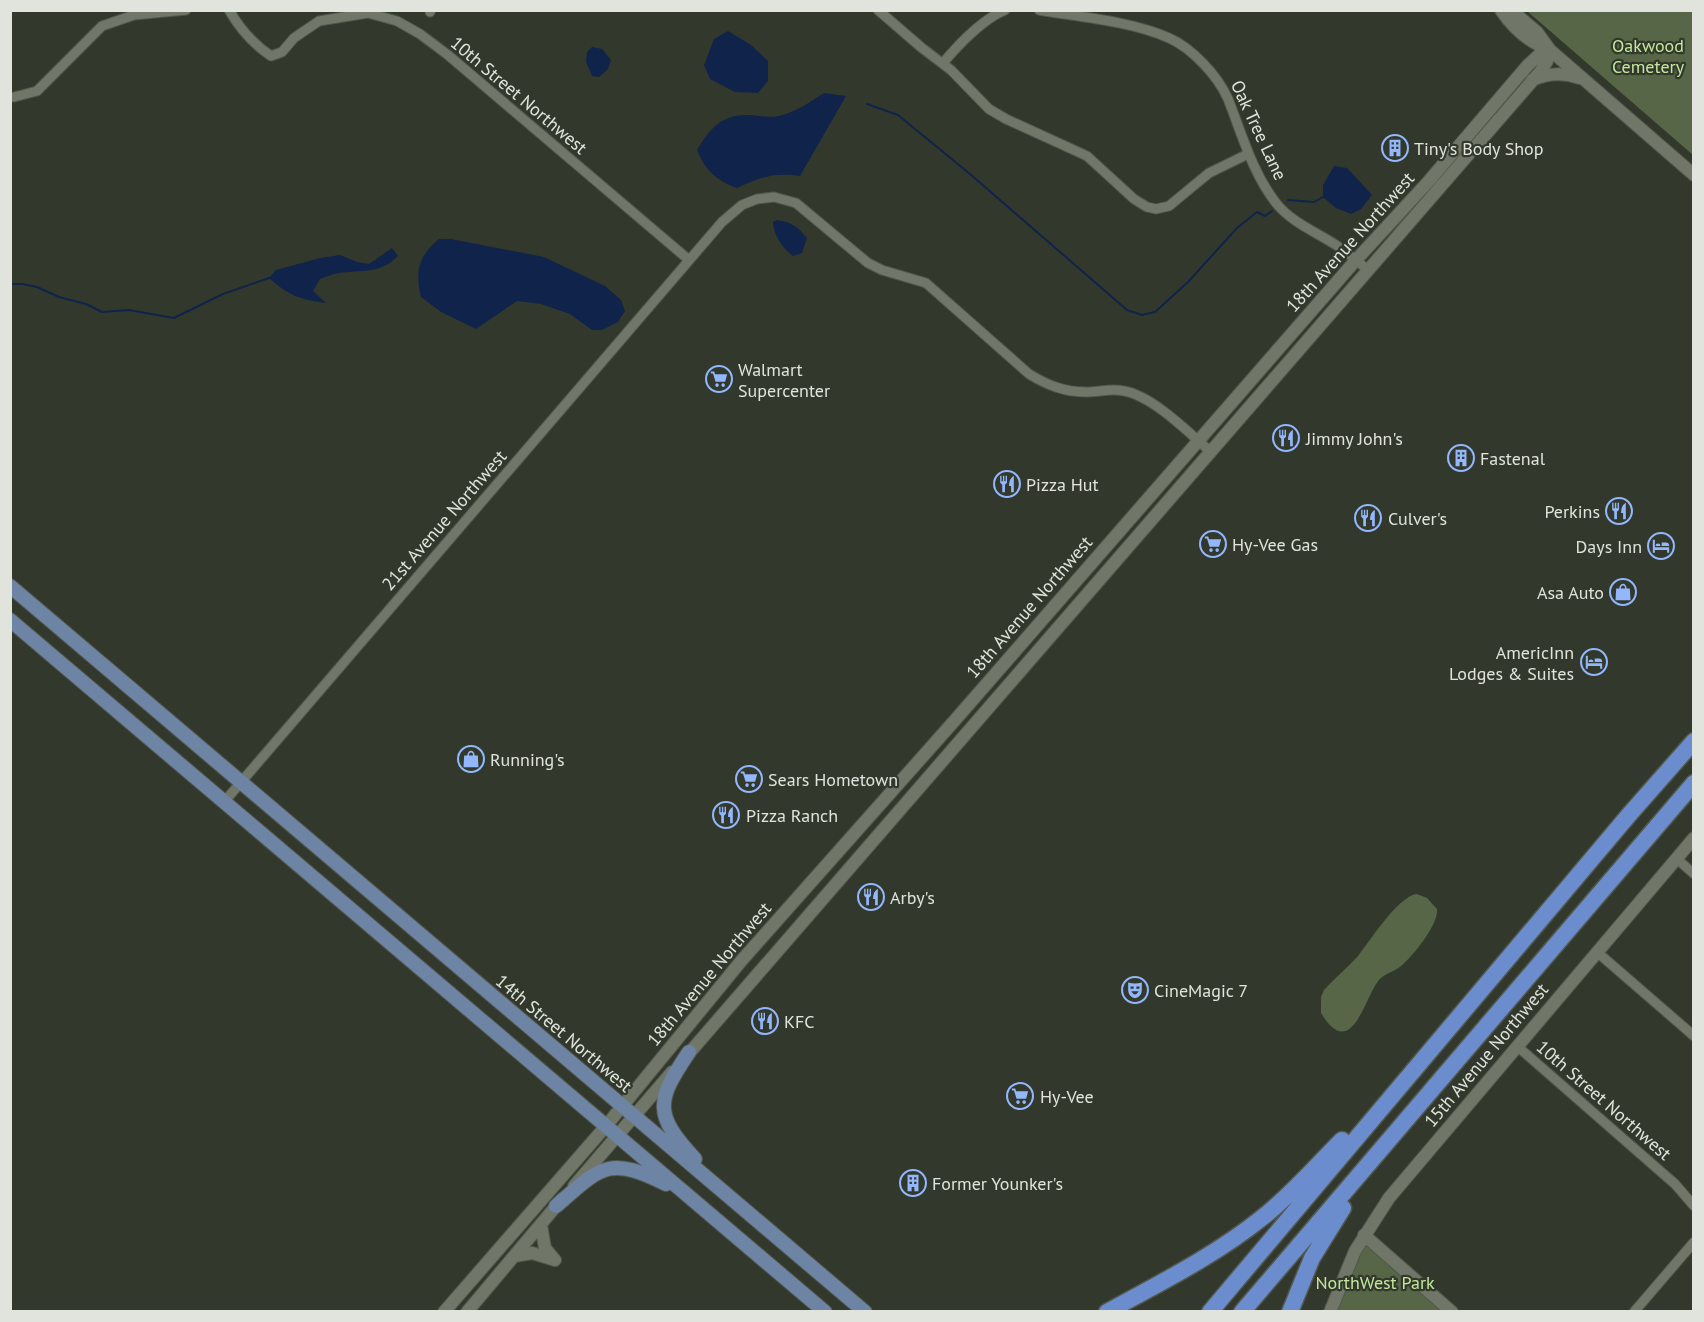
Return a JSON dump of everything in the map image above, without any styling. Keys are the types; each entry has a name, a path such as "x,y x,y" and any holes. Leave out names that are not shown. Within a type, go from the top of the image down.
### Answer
{"highway":[{"path":"1210,1311 1693,742"},
{"path":"1242,1311 1694,783"},
{"path":"1107,1311 1218,1249 1264,1216 1371,1111 1439,1040"},
{"path":"1290,1311 1312,1258 1332,1224 1460,1058"}],"main road":[{"name":"14th Street Northwest","path":"10,586 865,1311"},
{"path":"10,620 825,1311"},
{"path":"689,1052 670,1081 664,1096 663,1111 667,1125 693,1157 740,1206"},
{"path":"556,1206 594,1173 608,1168 621,1167 644,1173 666,1184 722,1225"}],"street":[{"path":"14,97 37,91 102,26 134,15 186,10"},
{"name":"10th Street Northwest","path":"229,10 247,36 271,56 282,52 294,38 318,21 368,13 405,25 448,56 689,260"},
{"path":"878,10 943,63 989,109 1087,156 1134,199 1147,207 1162,209 1169,206 1209,173 1248,154"},
{"path":"943,63 962,42 991,18 1005,10"},
{"name":"Oak Tree Lane","path":"1039,10 1142,30 1178,43 1218,80 1228,99 1248,154 1270,194 1284,212 1368,270"},
{"path":"1501,10 1514,27 1530,40 1550,50"},
{"path":"1511,10 1537,32 1550,50 1694,175"},
{"path":"1528,65 1532,51 1530,40"},
{"name":"18th Avenue Northwest","path":"467,1311 515,1256 528,1249 541,1225 556,1206 963,734 1368,270 1528,65 1539,55 1550,50"},
{"name":"18th Avenue Northwest","path":"444,1311 606,1125 742,960 1197,440 1356,260 1433,186 1531,81 1547,61 1550,50"},
{"path":"1531,81 1551,74 1571,75 1586,81"},
{"name":"21st Avenue Northwest","path":"224,802 689,260 722,222 742,205 763,198 787,199 803,207 867,263 926,284 1029,374 1047,385 1065,390 1125,391 1142,397 1159,408 1211,452"},
{"name":"15th Avenue Northwest","path":"1330,1311 1348,1265 1364,1235 1403,1181 1694,838"},
{"path":"1676,858 1694,874"},
{"path":"1598,952 1694,1036"},
{"name":"10th Street Northwest","path":"1517,1046 1675,1184 1694,1206"},
{"path":"527,1217 520,1236 528,1249 555,1260 545,1248 541,1225"},
{"path":"1364,1235 1452,1311"},
{"path":"1634,1311 1694,1242"}],"green space":[{"name":"Oakwood Cemetery","path":"1527,11 1693,11 1693,155"},
{"path":"1417,894 1427,898 1437,909 1437,915 1430,931 1399,968 1381,978 1375,985 1357,1020 1350,1028 1342,1032 1332,1027 1321,1013 1321,997 1324,990 1358,956 1401,902"},
{"name":"NorthWest Park","path":"1364,1235 1452,1312 1332,1312"}],"water":[{"path":"728,31 751,45 768,61 768,81 758,93 735,92 710,79 704,65 714,39"},
{"path":"592,47 602,49 611,60 608,69 599,77 592,76 586,62 587,52"},
{"path":"824,93 846,96 800,176 768,176 737,188 712,174 700,157 697,150 702,142 718,124 725,120 741,115 779,116 797,109"},
{"path":"1334,166 1347,168 1372,195 1361,209 1351,214 1336,208 1323,197 1323,185"},
{"path":"777,220 794,226 807,238 802,253 793,256 782,245 773,227 773,222"},
{"path":"439,239 451,239 544,257 605,286 621,300 625,311 618,322 602,330 592,330 570,314 541,304 517,301 476,329 441,312 421,297 418,280 422,258"},
{"path":"392,248 398,256 385,266 370,270 336,273 320,279 313,291 326,303 295,296 269,278 276,270 340,255 369,264"}],"waterway":[{"path":"867,104 898,115 1127,310 1142,315 1155,312 1188,282 1237,228 1257,212 1265,216 1272,211"},
{"path":"1288,200 1314,202 1323,197"},
{"path":"10,284 37,287 102,312 129,310 174,318 223,294 269,278"}],"place":[{"name":"Tiny's Body Shop","path":"1395,148"},
{"name":"Walmart Supercenter","path":"719,379"},
{"name":"Jimmy John's","path":"1286,438"},
{"name":"Fastenal","path":"1461,458"},
{"name":"Pizza Hut","path":"1007,484"},
{"name":"Perkins","path":"1619,511"},
{"name":"Culver's","path":"1368,518"},
{"name":"Hy-Vee Gas","path":"1213,544"},
{"name":"Days Inn","path":"1661,546"},
{"name":"Asa Auto","path":"1623,592"},
{"name":"AmericInn Lodges & Suites","path":"1594,662"},
{"name":"Running's","path":"471,759"},
{"name":"Sears Hometown","path":"749,779"},
{"name":"Pizza Ranch","path":"726,815"},
{"name":"Arby's","path":"871,897"},
{"name":"CineMagic 7","path":"1135,990"},
{"name":"KFC","path":"765,1021"},
{"name":"Hy-Vee","path":"1020,1096"},
{"name":"Former Younker's","path":"913,1183"}]}
